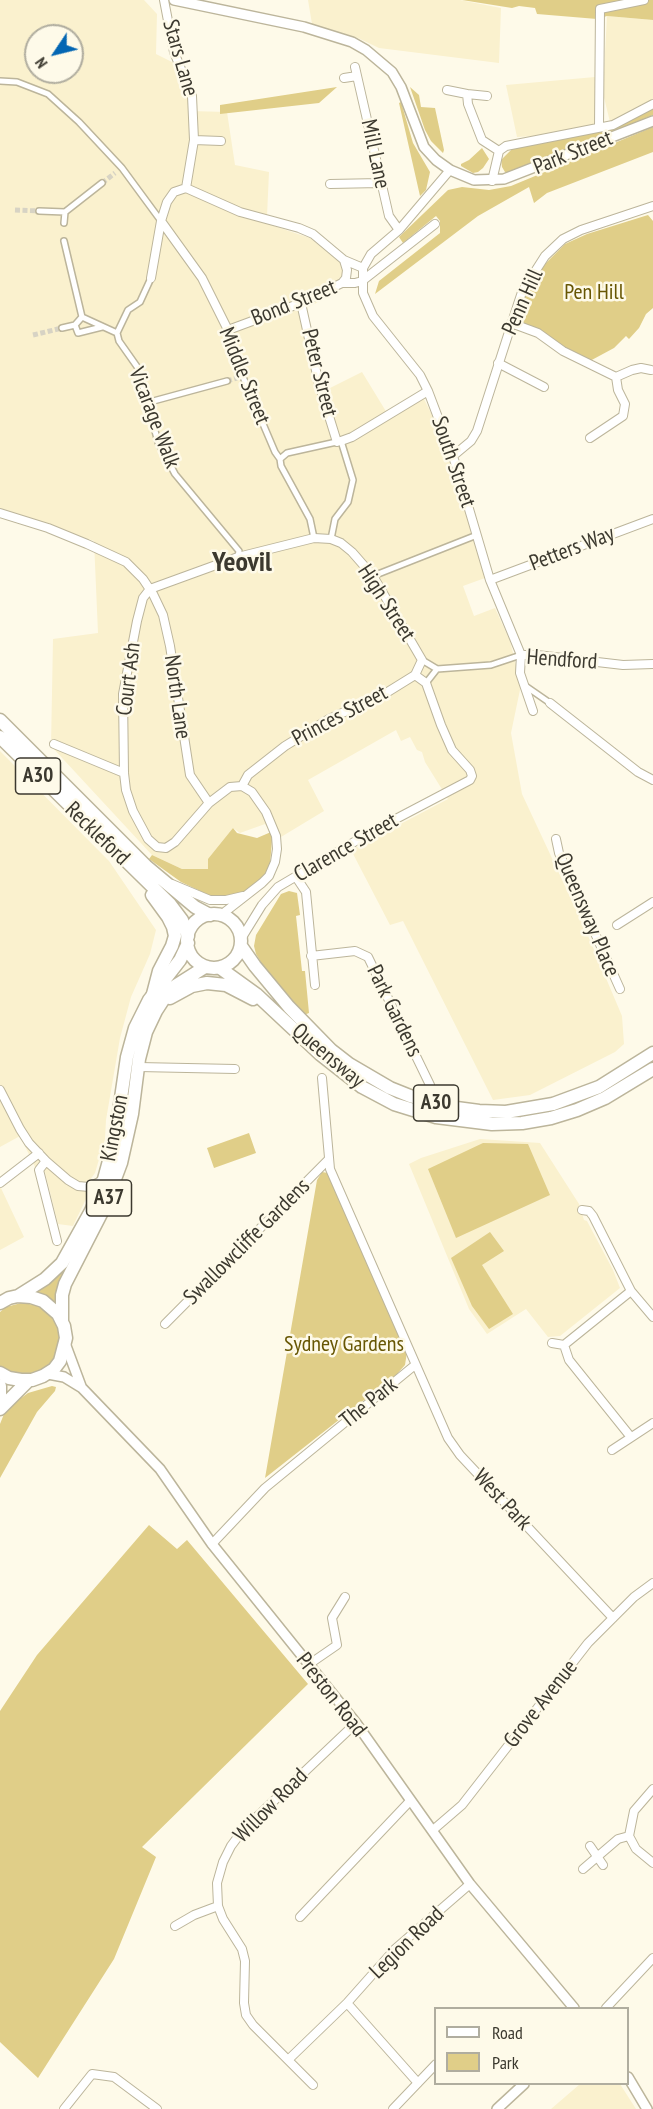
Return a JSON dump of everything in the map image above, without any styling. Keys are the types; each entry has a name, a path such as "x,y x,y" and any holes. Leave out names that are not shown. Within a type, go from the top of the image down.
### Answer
{"main road":[{"name":"Reckleford","path":"0,720 160,879 195,908 215,915"},
{"name":"Reckleford","path":"0,737 178,914 188,939"},
{"path":"132,868 168,917 174,932 172,946 159,971 158,998 192,986 215,983 234,988 273,1009"},
{"path":"215,915 235,924 241,943 235,959 220,968 205,967 195,960 188,939 190,930 198,920 215,915"},
{"name":"Kingston","path":"62,1321 62,1295 65,1284 101,1216 121,1163 146,1032 158,998 180,960 188,939"},
{"name":"Queensway","path":"241,943 255,966 289,1007 331,1050 349,1064 390,1088 448,1107 506,1112 553,1104 599,1087 653,1053"},
{"name":"Kingston","path":"18,1296 45,1279 62,1263 86,1222 104,1179 118,1125 132,1037 139,1019 158,998 205,967"},
{"name":"Queensway","path":"220,968 245,985 335,1067 362,1087 394,1104 436,1118 492,1124 522,1123 551,1118 605,1098 653,1069"},
{"path":"18,1296 43,1301 54,1309 62,1321"},
{"name":"A37","path":"0,1303 18,1296"},
{"name":"A37","path":"62,1321 65,1343"},
{"path":"0,1374 9,1378 29,1380 48,1374 60,1360 65,1343"},
{"path":"0,1409 29,1380"},
{"path":"0,1386 0,1399"}],"street":[{"name":"Stars Lane","path":"164,0 174,52 192,96 194,140 186,188"},
{"path":"174,0 208,9 304,27 352,42 366,50 392,72 401,87 424,147 450,170 474,180 492,181 499,151 506,146 613,125 653,104"},
{"path":"599,128 600,9 644,0"},
{"name":"Mill Lane","path":"355,67 388,216 399,230"},
{"path":"344,78 357,76"},
{"name":"Middle Street","path":"0,81 17,82 48,94 79,122 122,168 202,278 228,330 240,377 280,459 281,466 310,519 314,538"},
{"path":"447,90 488,96"},
{"path":"467,94 468,104 482,140 499,151"},
{"name":"Park Street","path":"492,181 512,177 653,121"},
{"path":"194,140 221,141"},
{"path":"115,173 122,168"},
{"path":"362,281 363,268 371,254 399,230 450,170"},
{"path":"39,211 65,212 102,183"},
{"path":"330,184 380,183"},
{"path":"64,242 82,317 117,333 128,310 140,302 151,278 161,221 167,201 174,192 186,188 240,212 313,234 344,260 363,268"},
{"name":"Penn Hill","path":"453,456 471,441 477,431 522,292 545,256 563,239 581,230 653,206"},
{"path":"64,223 65,212"},
{"path":"362,281 435,224"},
{"path":"342,283 346,279 347,270 344,260"},
{"name":"Bond Street","path":"228,330 301,303 342,283 362,281"},
{"name":"South Street","path":"362,281 363,293 373,316 420,375 428,391 453,456 490,580 521,656 520,673 533,711"},
{"name":"Peter Street","path":"301,303 319,384 339,442"},
{"path":"62,328 75,325 82,317"},
{"path":"511,322 538,333 563,351 616,377 641,364 651,370"},
{"path":"75,325 78,333 102,327"},
{"name":"Vicarage Walk","path":"117,333 119,341 138,368 158,442 175,474 239,551 238,557"},
{"path":"498,363 544,387"},
{"path":"590,438 623,416 626,404 618,390 616,377"},
{"path":"146,403 227,381"},
{"path":"280,459 287,453 339,442 428,391"},
{"path":"150,589 238,557 314,538 331,539 335,519 348,502 353,480 339,442"},
{"name":"North Lane","path":"0,513 65,534 126,562 135,569 150,589 162,615 170,645 190,775 210,803"},
{"name":"Petters Way","path":"490,580 653,519"},
{"path":"373,576 477,535"},
{"name":"High Street","path":"331,539 341,543 352,552 373,576 422,660 437,669"},
{"name":"Court Ash","path":"150,589 143,598 137,621 123,694 126,790 133,811 148,838 157,847 166,848 175,842 210,803"},
{"name":"Hendford","path":"437,669 491,665 521,656 537,655 623,665 653,664"},
{"name":"High Street","path":"416,675 422,660"},
{"path":"416,675 426,683 437,669"},
{"name":"Princes Street","path":"242,786 248,775 285,746 329,719 386,693 416,675"},
{"name":"Clarence Street","path":"241,943 278,887 371,832 470,780 470,771 452,750 426,683"},
{"path":"524,685 651,781"},
{"path":"54,744 124,773"},
{"path":"210,803 230,787 242,786 252,792 266,812 276,836 277,849 269,876 250,894 215,915"},
{"name":"Queensway Place","path":"556,839 559,853 620,989"},
{"path":"296,877 306,892 315,985"},
{"name":"Reckleford","path":"160,879 210,900 226,900 250,894"},
{"path":"617,925 653,902"},
{"name":"Park Gardens","path":"311,956 355,951 368,957 430,1085"},
{"path":"138,1067 235,1069"},
{"name":"The Park","path":"212,1544 265,1488 416,1365 330,1169 322,1078"},
{"path":"0,1090 20,1129 46,1161 68,1180 81,1187 89,1187 104,1179"},
{"path":"0,1183 39,1153"},
{"name":"Swallowcliffe Gardens","path":"165,1324 328,1159"},
{"path":"46,1161 39,1170 58,1231 57,1241"},
{"path":"582,1210 589,1211 593,1216 632,1291 653,1317"},
{"path":"552,1343 564,1345 632,1291"},
{"name":"Preston Road","path":"65,1343 82,1388"},
{"path":"564,1345 569,1360 630,1437"},
{"name":"West Park","path":"416,1365 448,1438 460,1455 613,1618"},
{"name":"Preston Road","path":"48,1374 69,1379 82,1388 160,1469 212,1544 356,1723 470,1884 573,2007"},
{"path":"612,1450 653,1423"},
{"name":"Grove Avenue","path":"433,1830 462,1805 588,1643 634,1597 653,1582"},
{"path":"308,1665 337,1645 332,1618 345,1597"},
{"name":"Willow Road","path":"313,2085 253,2025 246,2015 245,1960 242,1949 223,1919 218,1906 217,1883 223,1862 237,1838 356,1723"},
{"path":"653,1789 634,1811 629,1836 636,1849 653,1863"},
{"path":"300,1917 410,1801"},
{"path":"583,1869 618,1839 629,1836"},
{"path":"590,1846 603,1864"},
{"name":"Legion Road","path":"288,2060 347,2003 395,1949 470,1884"},
{"path":"175,1926 194,1915 218,1906"},
{"path":"607,2007 653,1958"},
{"path":"347,2003 418,2083"},
{"path":"393,2109 434,2065"},
{"path":"64,2109 92,2074 114,2077 157,2109"},
{"path":"629,2080 647,2109"},
{"path":"497,2109 523,2085"}],"shaded area":[{"path":"0,0 144,0 157,14 156,54 184,68 190,111 227,112 235,165 269,172 268,224 310,238 340,262 344,275 333,294 307,308 324,391 362,372 387,413 421,393 436,423 455,477 485,578 463,586 474,616 495,608 510,641 521,685 511,733 522,794 586,931 622,1016 624,1044 615,1052 530,1095 493,1100 403,921 390,925 351,850 448,799 425,762 422,752 417,750 410,737 401,741 396,730 308,780 324,811 276,840 265,824 240,833 233,828 208,869 182,869 152,855 51,746 53,639 98,633 94,541 0,508"},
{"path":"308,0 460,0 501,8 499,63 379,48 358,38 312,24"},
{"path":"607,16 653,20 653,102 610,122 600,81 604,72"},
{"path":"595,77 595,124 535,136 517,137 506,85"},
{"path":"0,751 109,861 156,930 150,954 131,997 120,1038 106,1120 105,1139 95,1173 87,1184 86,1199 73,1226 58,1224 45,1172 38,1173 20,1136 0,1147"},
{"path":"480,1139 540,1143 579,1204 584,1220 587,1221 613,1270 620,1288 560,1336 548,1337 526,1309 487,1334 469,1309 409,1164"},
{"path":"0,1186 24,1237 0,1250"},
{"path":"579,2085 621,2085 636,2109 551,2109"}],"green space":[{"path":"462,0 653,0 653,20 607,16 597,19 537,14 535,8 519,6 512,8"},
{"path":"337,87 319,103 220,114 220,105"},
{"path":"410,87 419,95 421,107 435,108 443,153 431,141 425,130"},
{"path":"401,102 413,143 430,172 426,190 420,196 399,103"},
{"path":"653,108 653,115 510,173 505,172 502,167 501,160 512,149 613,127"},
{"path":"653,127 653,152 547,193 534,203 529,187 478,216 375,294 379,281 440,233 440,221 436,216 403,243 399,237 448,190 462,187 489,190 511,186"},
{"path":"482,148 489,159 483,168 473,173 461,166 461,164"},
{"name":"Pen Hill","path":"648,215 653,221 653,308 646,314 639,328 629,339 626,336 614,348 588,362 555,343 539,329 519,319 517,314 530,284 565,244 587,234"},
{"path":"233,828 237,833 257,838 271,832 270,865 258,882 243,893 224,897 211,896 181,882 149,859 152,855 182,869 208,869 208,859"},
{"path":"289,891 297,893 300,915 296,916 309,1013 304,1015 262,964 254,946 256,935 281,894"},
{"path":"249,1133 256,1153 214,1168 207,1148"},
{"path":"483,1143 528,1144 550,1195 456,1238 428,1169"},
{"name":"Sydney Gardens","path":"322,1172 328,1173 407,1352 405,1365 396,1375 265,1478 317,1180"},
{"path":"490,1232 504,1251 482,1265 513,1314 489,1329 472,1306 451,1258"},
{"path":"61,1271 64,1273 55,1302 37,1291"},
{"path":"21,1303 36,1305 51,1316 59,1330 60,1338 57,1354 47,1367 40,1372 24,1375 12,1373 0,1366 0,1312 6,1307"},
{"path":"52,1386 56,1387 55,1391 37,1412 0,1478 0,1424 6,1409 28,1393"},
{"path":"149,1525 177,1549 187,1540 308,1684 142,1847 156,1857 114,1959 38,2078 0,2042 0,1711 37,1655"}],"tunnel":[{"path":"102,183 115,173"},
{"path":"15,210 39,211"},
{"path":"33,335 62,328"},
{"path":"227,381 237,378"}],"district":[{"name":"Yeovil","path":"242,563"}]}
